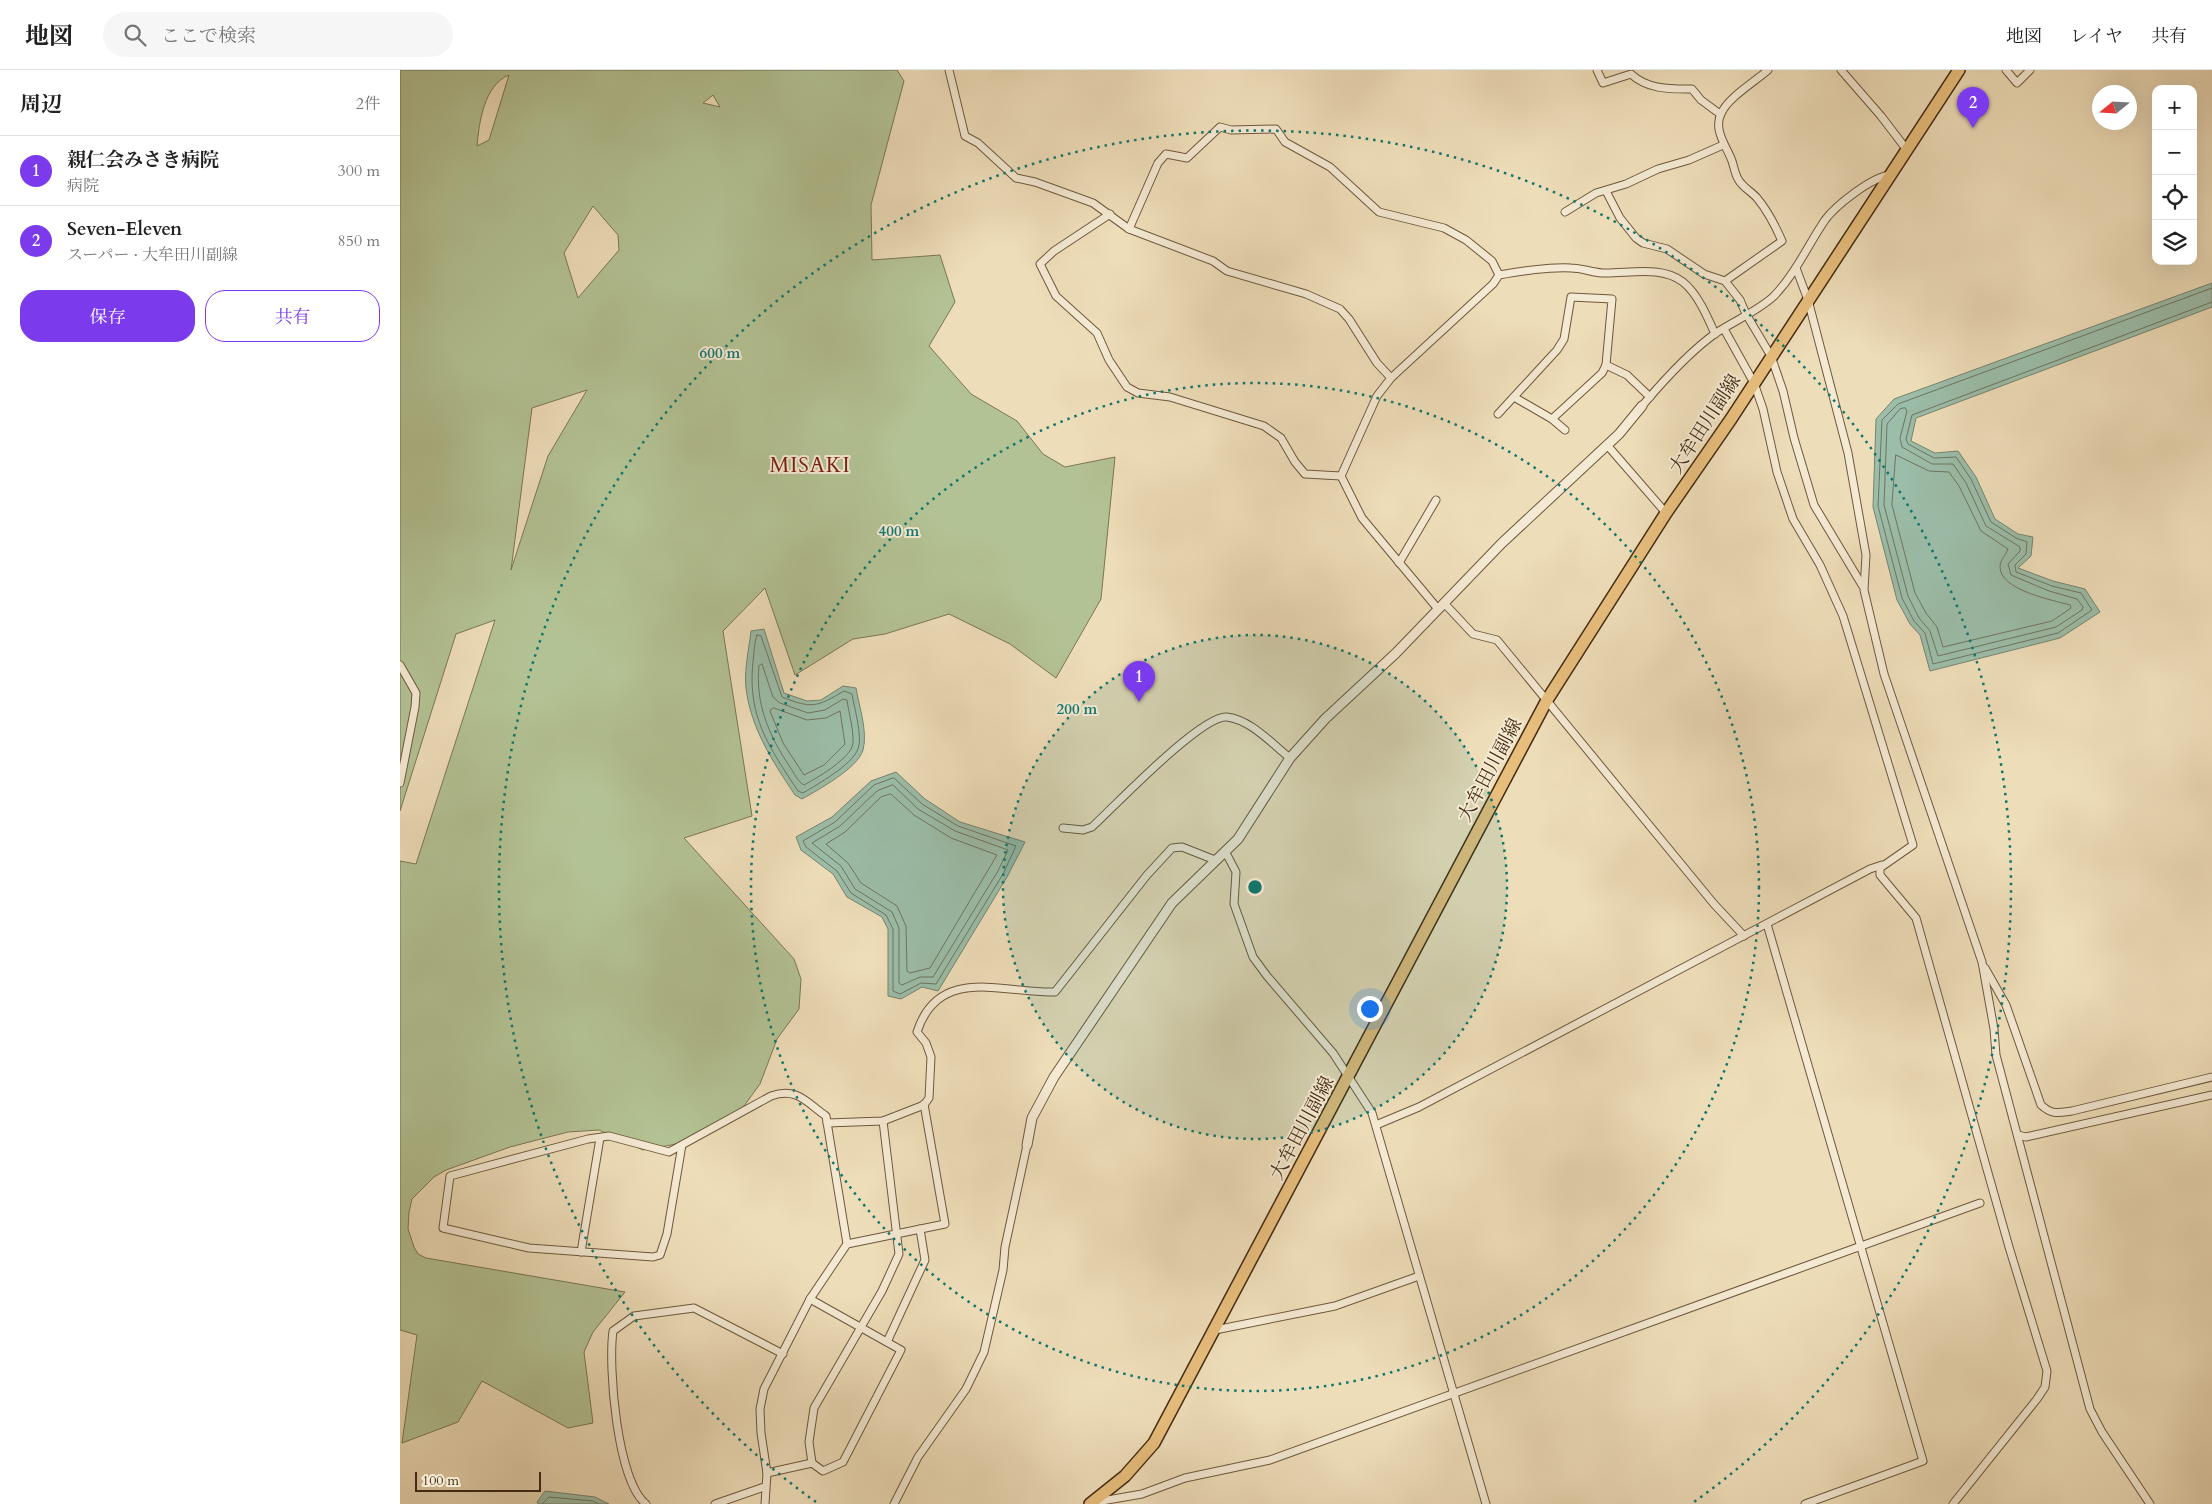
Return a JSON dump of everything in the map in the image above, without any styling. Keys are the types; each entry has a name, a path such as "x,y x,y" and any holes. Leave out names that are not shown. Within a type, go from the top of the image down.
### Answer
{"main road":[{"name":"大牟田川副線","path":"1092,1503 1125,1476 1154,1443 1547,700 1666,513 1906,150 1961,71"}],"street":[{"path":"949,70 961,111 965,136 978,143 1016,178 1035,182 1093,203 1129,229 1212,260 1227,271 1306,294 1340,309 1349,319 1377,363 1391,378"},
{"path":"1597,70 1603,83 1631,74 1637,80 1652,86 1692,89 1701,100 1720,114"},
{"path":"1725,281 1782,241 1764,206 1755,195 1745,189 1737,178 1732,160 1723,145 1720,128 1720,114 1745,86 1768,70"},
{"path":"1841,70 1882,116 1906,150"},
{"path":"2006,70 2017,83 2030,70"},
{"path":"1129,229 1158,163 1166,154 1188,158 1220,128 1231,130 1276,129 1286,142 1330,167 1379,212 1444,228 1466,240 1492,261 1499,275"},
{"path":"1565,212 1596,193 1606,191 1658,169 1689,160 1723,145"},
{"path":"894,1504 918,1457 966,1389 984,1352 1003,1270 1005,1247 1032,1118 1054,1078 1172,903 1238,839 1290,758 1325,719 1384,664 1502,543 1608,445 1650,396 1715,334 1772,297 1796,268 1826,218 1880,176 1891,175"},
{"path":"1606,191 1620,218 1636,238 1643,243 1667,249 1704,274 1725,281 1740,300 1770,358 1783,391 1794,438 1814,505 1853,567 1864,590 1884,674 1982,962 1994,1029 1996,1055 2090,1408 2102,1432 2150,1504"},
{"path":"1110,214 1054,251 1040,264 1056,296 1097,333 1109,360 1128,388 1138,393 1170,397 1264,426 1281,438 1295,462 1305,474 1341,476"},
{"path":"1341,476 1377,396 1391,378 1468,309 1493,284 1499,275 1533,270 1572,268 1601,273 1652,272 1672,276 1684,283 1695,296 1715,334"},
{"path":"1796,268 1808,300 1848,453 1866,555 1864,590"},
{"path":"1498,414 1558,350 1564,339 1571,297 1612,299 1606,365 1602,373 1552,419"},
{"path":"1724,328 1755,380 1777,472 1793,519 1820,565 1843,616 1913,845 1880,868 1880,876 1916,918 2009,1247 2047,1371 2045,1386 2037,1399 1953,1504"},
{"path":"1606,365 1627,375 1650,396"},
{"path":"1514,397 1552,419 1565,430"},
{"path":"1608,445 1666,513"},
{"path":"1341,476 1362,518 1399,562 1441,606 1473,634 1498,640 1714,904 1744,936"},
{"path":"1399,562 1436,500"},
{"path":"400,665 416,693 415,708 400,783"},
{"path":"1063,828 1083,830 1092,827 1202,725 1224,717 1244,722 1290,758"},
{"path":"827,1122 883,1121 924,1104 928,1098 931,1058 926,1043 918,1032 922,1019 936,1001 950,993 976,986 1056,992 1147,875 1172,848 1182,847 1215,860"},
{"path":"1225,851 1236,872 1234,904 1253,957 1349,1075 1372,1113 1486,1504"},
{"path":"1376,1125 1395,1119 1870,869 1884,865"},
{"path":"1767,924 1923,1461 1805,1504"},
{"path":"1982,962 2006,1005 2041,1105 2049,1112 2054,1114 2072,1111 2212,1077"},
{"path":"682,1145 667,1234 660,1255 529,1248 443,1228 450,1176 609,1136 669,1152 771,1096 783,1092 795,1093 826,1116 847,1244"},
{"path":"2018,1135 2026,1137 2212,1095"},
{"path":"765,1504 764,1487 767,1473 761,1433 760,1409 764,1389 810,1299 847,1244 897,1232 945,1224 924,1104"},
{"path":"810,1299 861,1328 901,1350 843,1462 823,1471 812,1463 809,1442 814,1408 861,1328 882,1292 899,1254 883,1121"},
{"path":"581,1252 600,1138"},
{"path":"1092,1503 1142,1494 1185,1478 1270,1460 1980,1203"},
{"path":"887,1342 925,1260 920,1229"},
{"path":"1215,1330 1335,1306 1419,1276"},
{"path":"646,1504 634,1489 622,1454 614,1403 611,1357 613,1331 634,1316 694,1308 783,1354"},
{"path":"767,1473 812,1463"},
{"path":"716,1504 764,1487"}],"shaded area":[{"path":"400,70 897,70 904,81 871,205 872,260 940,255 955,302 929,346 971,394 1017,421 1043,454 1065,467 1115,457 1101,599 1056,678 1010,644 949,614 885,634 853,639 795,675 765,588 723,631 752,816 684,838 794,959 801,979 799,1009 777,1039 760,1084 744,1106 693,1141 643,1150 599,1130 568,1132 510,1147 446,1170 434,1177 412,1199 409,1212 408,1229 414,1247 418,1254 426,1258 625,1292 593,1332 584,1352 593,1423 568,1428 482,1381 458,1422 402,1443 417,1335 400,1330 400,861 416,864 495,620 456,634 400,811","holes":["509,75 489,140 477,146 484,106 488,96 501,80","713,95 720,107 703,103","593,206 618,235 619,250 578,298 564,253","587,390 548,456 511,570 532,408"]}],"water":[{"path":"2212,283 2212,307 1916,418 1911,441 1935,453 1958,451 1976,477 1995,519 2018,534 2033,537 2031,556 2018,568 2053,581 2085,589 2100,612 2060,638 1930,671 1920,635 1910,624 1897,600 1873,507 1876,419 1894,399"},
{"path":"764,629 784,693 807,701 821,700 843,686 856,688 864,727 864,743 860,757 846,771 802,799 795,795 771,757 758,731 749,703 746,674 751,631"},
{"path":"896,772 925,799 960,822 1025,842 1007,877 938,991 922,987 901,999 888,996 888,929 882,917 847,897 833,874 801,850 796,837 832,817 871,781"},
{"path":"545,1491 595,1497 609,1504 538,1504 537,1502"}],"place":[{"name":"Seven-Eleven","path":"1973,128"},
{"name":"親仁会みさき病院","path":"1139,702"}],"district":[{"name":"MISAKI","path":"810,465"}]}
